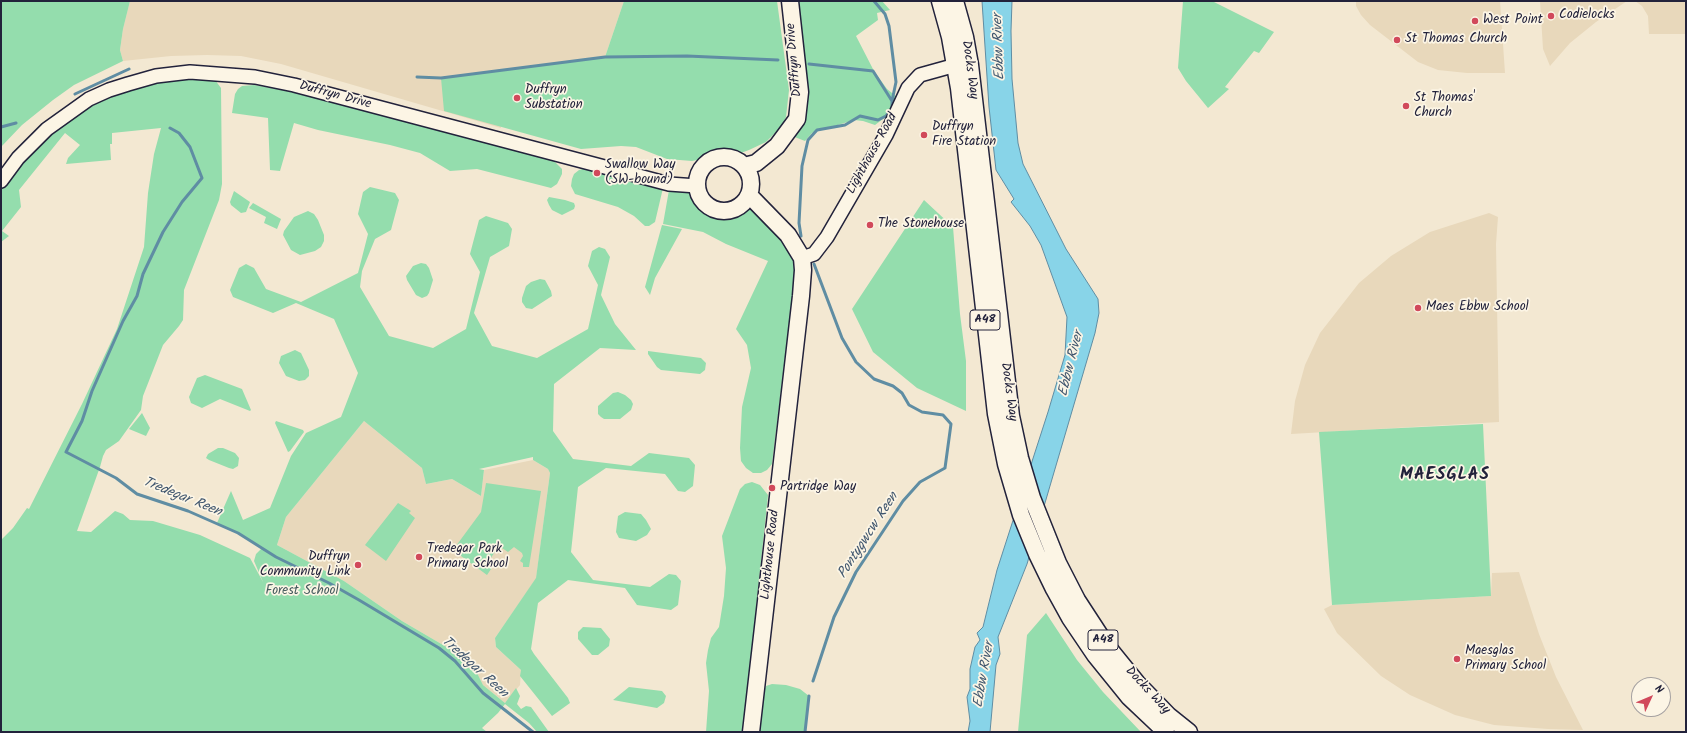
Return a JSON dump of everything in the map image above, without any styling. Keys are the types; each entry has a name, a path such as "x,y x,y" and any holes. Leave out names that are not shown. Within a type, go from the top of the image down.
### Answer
{"main road":[{"name":"Duffryn Drive","path":"744,166 756,163 777,146 797,119 800,92 790,1"},
{"name":"Docks Way","path":"940,1 956,65 996,414 1006,464 1021,515 1036,554 1070,618 1095,655 1129,697 1166,732"},
{"name":"Docks Way","path":"955,1 965,37 970,65 1011,416 1017,445 1032,498 1043,529 1058,563 1077,600 1107,646 1137,683 1169,716 1189,732"},
{"path":"728,158 737,161 744,166 751,179 749,195 744,203 736,208 724,211 715,210 708,206 702,199 697,186 698,177 702,168 714,160 728,158"},
{"path":"749,195 788,235 802,258"},
{"name":"Lighthouse Road","path":"751,732 801,296 802,258"}],"street":[{"name":"Lighthouse Road","path":"802,258 814,254 827,237 886,135 908,88 920,75 956,65"},
{"name":"Duffryn Drive","path":"1,181 18,158 47,129 89,99 109,90 156,76 190,72 255,77 294,85 668,184 697,186"}],"shaded area":[{"path":"130,1 624,1 605,57 501,70 501,128 281,64 241,56 171,56 123,61 120,50 123,29"},
{"path":"1356,1 1500,1 1505,73 1467,73 1438,70 1418,62 1370,25 1361,15 1356,6"},
{"path":"1540,1 1627,1 1596,22 1570,43 1550,66 1543,49"},
{"path":"1635,1 1686,1 1686,34 1649,34 1648,16 1642,6"},
{"name":"Maes Ebbw School","path":"1489,213 1498,217 1496,244 1499,422 1291,434 1295,401 1305,365 1320,333 1359,283 1391,256 1430,232"},
{"name":"Tredegar Park Primary School","path":"364,421 422,468 426,484 452,479 481,496 484,470 533,460 548,469 550,473 536,579 495,638 496,647 521,670 520,685 505,703 483,685 472,663 402,621 344,581 277,545 286,517"},
{"name":"Maesglas Primary School","path":"1519,572 1539,634 1556,677 1583,730 1494,725 1455,715 1410,695 1381,676 1337,633 1324,609 1332,605 1491,596 1492,573"}],"green space":[{"path":"1,1 130,1 123,29 120,50 123,61 74,85 22,125 1,147"},
{"path":"624,1 777,1 789,90 786,117 782,126 766,142 749,150 738,154 713,154 702,159 692,161 667,159 636,147 621,146 581,149 444,111 441,78 605,57"},
{"path":"794,1 882,1 890,10 877,13 878,20 856,36 874,71 887,89 897,97 883,119 875,125 854,120 812,133 805,141 792,136"},
{"path":"1183,1 1212,1 1274,32 1259,53 1254,51 1225,87 1229,89 1208,108 1186,81 1178,68"},
{"name":"Forest School","path":"188,78 215,80 221,88 222,184 219,200 184,290 183,320 163,345 143,396 141,410 119,441 106,450 77,531 91,532 115,511 123,514 130,520 153,521 200,535 250,558 263,582 254,561 256,554 262,548 238,533 217,523 231,491 243,520 270,508 291,456 306,433 341,417 358,373 334,319 296,303 273,313 233,297 230,290 239,268 246,264 254,268 266,289 301,302 358,273 368,234 358,214 363,192 370,187 395,193 399,200 391,230 375,239 362,271 360,287 389,336 433,348 466,329 480,272 470,254 479,220 486,216 508,223 512,229 509,246 490,257 474,313 492,346 537,358 588,329 598,285 588,266 592,251 599,247 605,249 610,257 601,295 615,324 636,350 600,348 554,384 553,431 573,459 631,466 649,453 689,458 695,465 693,486 685,492 678,491 665,474 606,468 578,487 571,552 593,580 650,587 669,574 676,575 681,581 678,605 671,610 637,605 625,588 568,580 538,603 531,649 568,698 570,703 552,716 520,676 521,670 496,647 495,638 536,578 550,473 548,469 533,460 533,457 479,469 484,470 481,496 452,479 426,484 422,468 364,421 286,517 277,545 344,581 402,621 472,663 483,685 505,703 516,688 520,696 517,704 521,709 526,706 531,707 549,732 537,732 529,723 505,704 482,728 487,732 1,732 1,540 13,528 27,508 29,509 82,404 117,329 144,247 148,193 154,154 161,128 112,133 112,144 110,144 111,160 66,164 68,158 80,145 65,133 19,190 21,207 2,231 9,236 1,242 1,187 41,139 84,108 108,96 160,81"},
{"path":"254,85 288,91 554,161 562,169 562,174 557,184 551,188 477,169 450,171 420,153 390,145 318,130 294,123 280,171 270,170 268,118 232,113 235,94 238,89 242,86"},
{"path":"587,168 663,188 655,222 649,226 645,226 634,216 618,207 575,194 571,186 574,174 579,170"},
{"path":"669,190 691,192 697,202 704,208 715,214 724,216 737,213 748,207 774,231 787,246 796,266 772,464 767,470 761,473 753,473 746,468 741,461 740,448 742,407 751,368 747,345 736,329 768,261 726,244 703,232 663,224"},
{"path":"234,191 250,202 246,212 241,213 231,205 230,202"},
{"path":"549,197 574,203 574,209 562,215 552,210 547,200"},
{"path":"924,200 953,227 960,314 966,361 966,411 917,388 873,352 852,309"},
{"path":"253,203 281,219 277,229 264,223 266,217 249,208"},
{"path":"308,211 314,214 318,220 324,235 324,241 321,247 315,251 300,255 291,250 283,235 284,231 294,217"},
{"path":"662,225 682,229 655,278 650,295 645,287"},
{"path":"421,263 426,264 429,268 433,280 429,293 427,296 422,298 416,295 406,276 413,266"},
{"path":"540,279 545,280 552,296 532,309 526,308 522,302 522,298 526,286 531,282"},
{"path":"295,350 301,353 309,370 309,376 305,380 299,381 286,376 279,363 281,356"},
{"path":"648,351 701,358 706,363 705,370 700,374 661,370 657,367 648,354"},
{"path":"205,375 242,389 251,410 250,411 220,399 202,408 191,403 189,397 197,378"},
{"path":"618,392 631,400 633,404 631,410 620,419 604,419 598,414 598,406 613,393"},
{"path":"142,413 150,428 146,436 129,429"},
{"path":"276,421 303,430 304,432 288,452 275,423"},
{"path":"1483,424 1491,596 1332,605 1319,432"},
{"path":"218,448 223,448 235,453 239,458 238,466 233,469 229,468 206,458 208,454"},
{"path":"752,482 760,485 768,495 743,732 706,732 709,691 706,663 711,638 719,627 724,596 726,568 722,536 740,489 745,484"},
{"path":"486,483 541,491 529,567 523,567 523,563 520,561 523,556 522,553 514,547 508,552 499,546 488,562 493,566 487,575 453,550 481,512"},
{"path":"398,503 411,511 409,513 415,518 386,561 365,545"},
{"path":"625,512 641,514 651,529 647,535 636,541 619,538 616,532 618,516"},
{"path":"1046,613 1077,660 1103,692 1141,732 1018,732 1027,635"},
{"path":"583,627 601,628 610,639 609,646 598,655 592,655 578,639 578,632"},
{"path":"772,684 786,685 800,689 809,696 805,732 759,732 764,691 766,686"},
{"path":"629,687 662,691 666,696 664,703 657,708 613,700"}],"water":[{"name":"Ebbw River","path":"982,1 1012,1 1012,79 1018,143 1023,164 1066,249 1098,299 1099,313 1095,333 1027,564 998,637 1000,654 996,665 990,732 968,732 970,721 967,697 970,689 970,669 975,647 980,640 977,633 983,627 997,570 1065,355 1067,317 1041,245 1030,226 1011,202 1014,199 996,170 989,107"}],"waterway":[{"name":"Pontygwcw Reen","path":"874,1 885,14 889,26 896,82 892,106"},
{"path":"417,77 441,78 605,57 687,56 778,60"},
{"path":"809,64 873,71 892,101"},
{"path":"75,94 129,69"},
{"name":"Pontygwcw Reen","path":"801,236 799,223 802,166 808,140 817,130 845,125 860,116 878,120 886,116 888,113"},
{"path":"1,127 16,123"},
{"name":"Tredegar Reen","path":"170,128 179,133 190,147 202,178 182,202 163,232 143,274 137,296 123,321 92,391 82,421 66,452 116,478 137,494 188,511 238,533 276,557 329,583 359,600 439,648 455,661 483,693 533,732"},
{"name":"Pontygwcw Reen","path":"813,681 834,617 856,572 903,501 920,482 945,468 951,424 943,415 922,412 909,405 902,393 893,386 874,379 856,362 842,338 814,264"},
{"name":"Pontygwcw Reen","path":"805,732 809,696"}],"place":[{"name":"Codielocks","path":"1551,16"},
{"name":"West Point","path":"1475,21"},
{"name":"St Thomas Church","path":"1397,40"},
{"name":"Duffryn Substation","path":"517,98"},
{"name":"St Thomas' Church","path":"1406,106"},
{"name":"Duffryn Fire Station","path":"924,135"},
{"name":"Swallow Way (SW-bound)","path":"597,173"},
{"name":"The Stonehouse","path":"870,225"},
{"name":"Maes Ebbw School","path":"1418,308"},
{"name":"Partridge Way","path":"772,488"},
{"name":"Tredegar Park Primary School","path":"419,557"},
{"name":"Duffryn Community Link","path":"358,565"},
{"name":"Maesglas Primary School","path":"1457,659"}],"district":[{"name":"MAESGLAS","path":"1445,476"}]}
